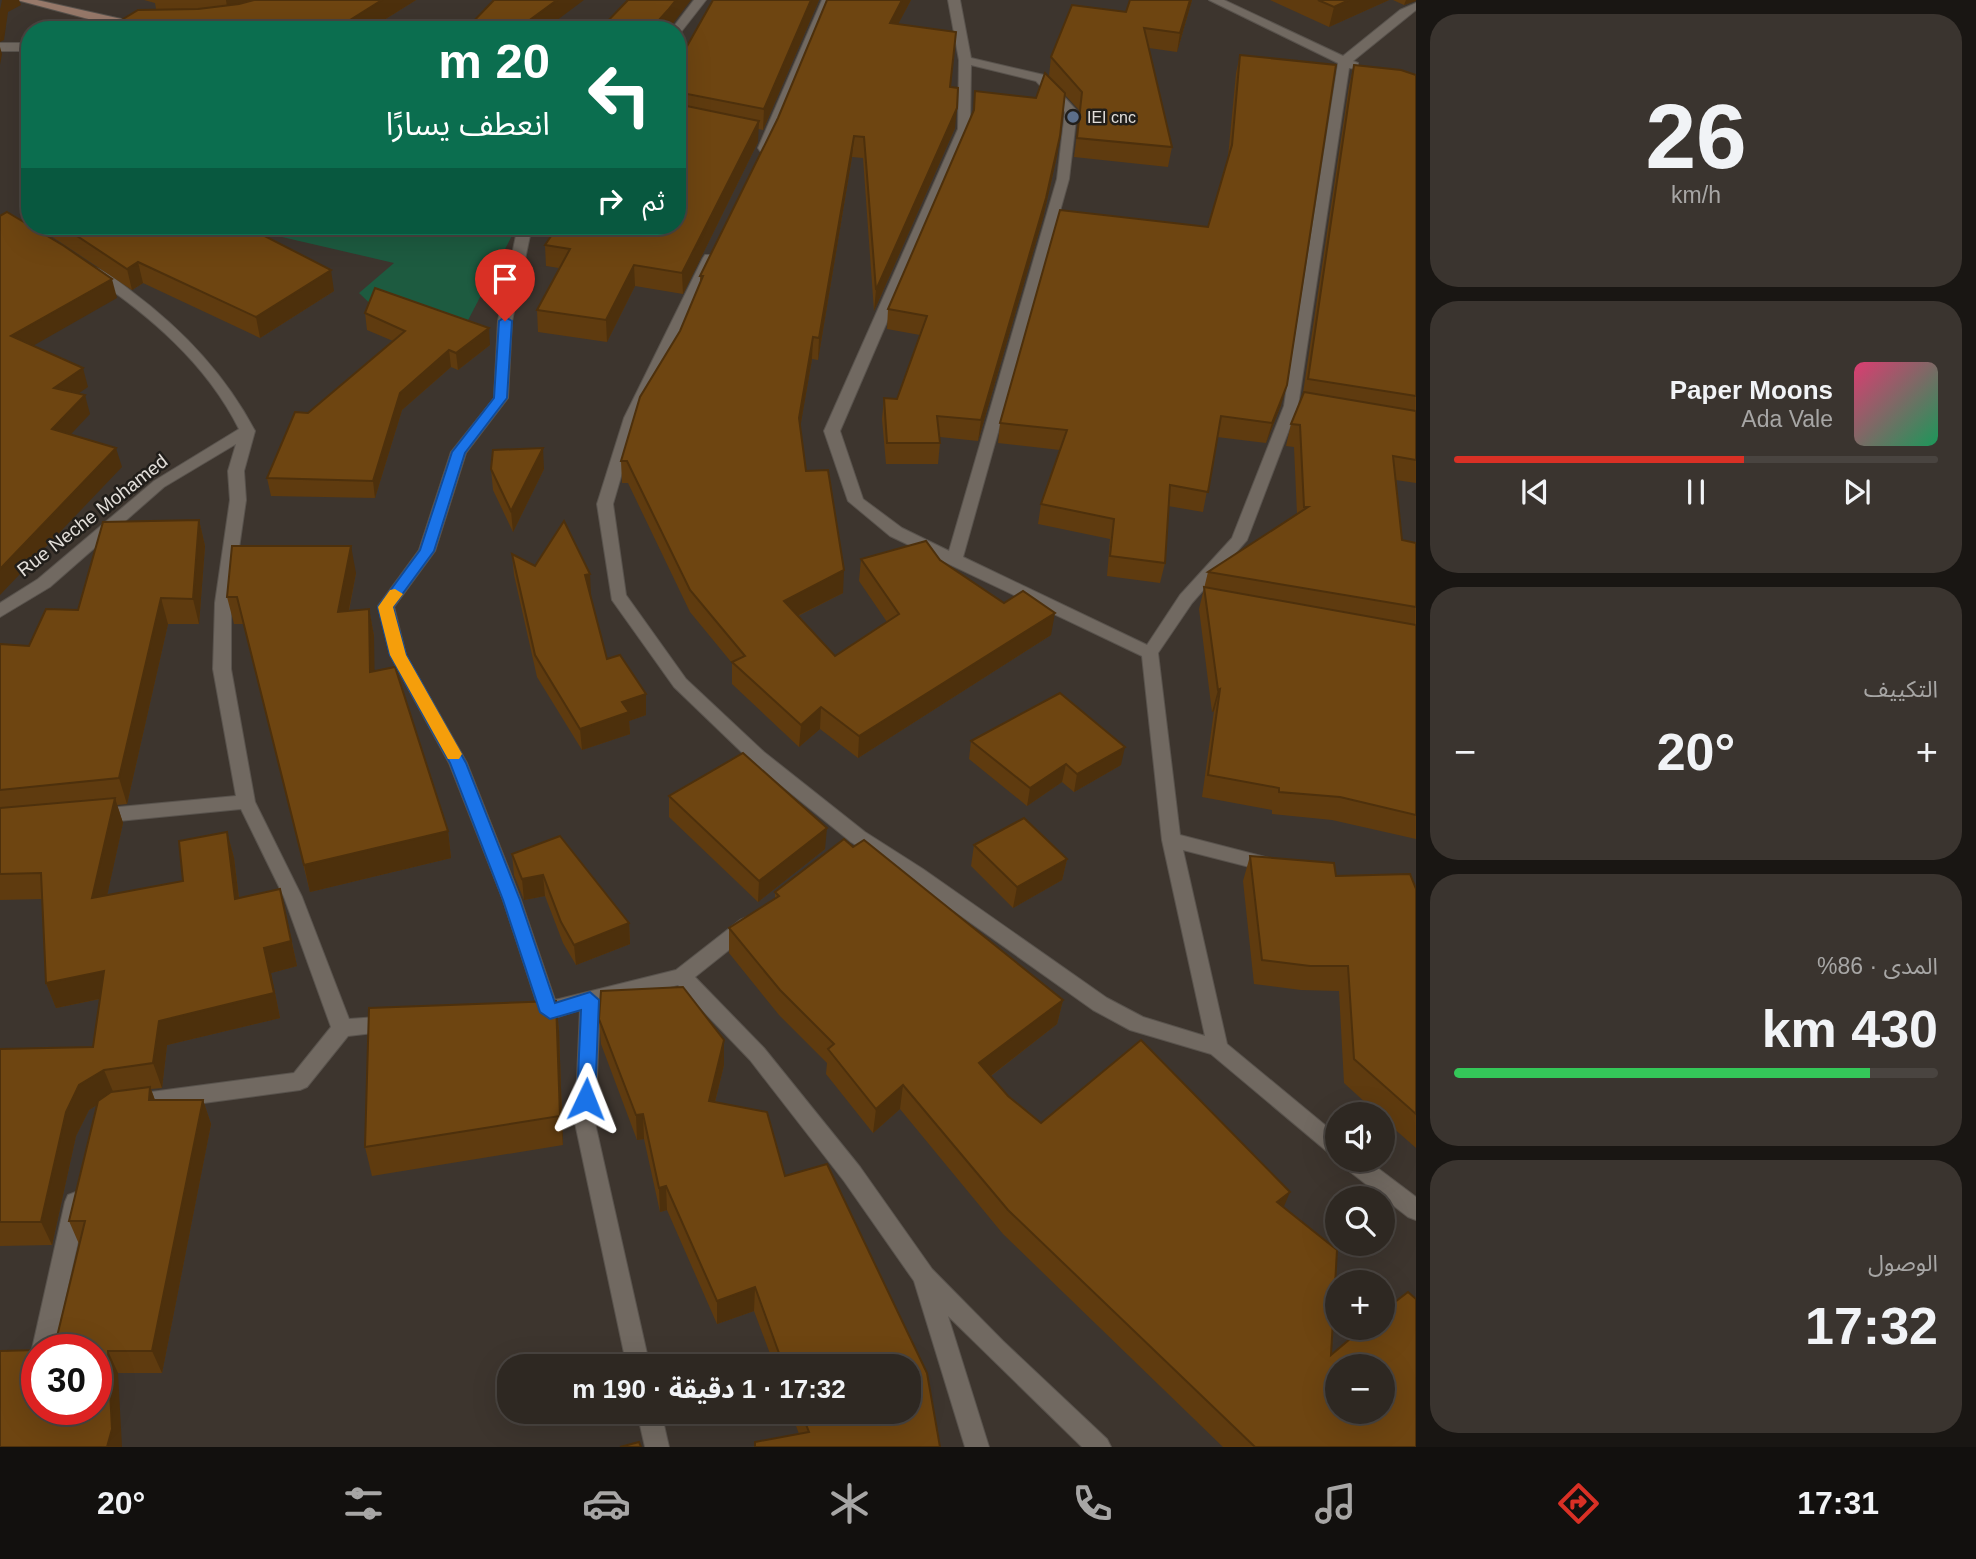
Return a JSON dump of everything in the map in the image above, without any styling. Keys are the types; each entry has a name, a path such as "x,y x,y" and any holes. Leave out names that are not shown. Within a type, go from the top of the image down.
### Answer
{"main road":[{"path":"23,0 120,21"}],"street":[{"path":"684,21 700,0"},
{"path":"757,162 763,137 828,0"},
{"path":"954,0 965,60 964,129 832,431 856,501 896,532 1150,653"},
{"path":"1215,0 1368,72"},
{"path":"1218,1048 1171,840 1150,653 1239,540 1297,407 1344,62 1404,12 1416,6"},
{"path":"0,47 21,47"},
{"path":"954,561 1063,179 1071,111 1040,78 965,60"},
{"path":"523,235 505,321 501,398 458,452 427,551 386,607 398,655 458,763 512,900 550,1012"},
{"path":"715,247 631,418 605,504 618,596 680,683 852,842 916,874 1100,1004 1137,1024 1218,1048 1325,1138"},
{"path":"75,260 127,294 190,348 217,379 247,431 236,471 238,500 223,603 222,669 246,802 293,897 342,1028"},
{"name":"Rue Neche Mohamed","path":"0,611 44,583 159,484 247,431"},
{"path":"82,818 246,802"},
{"path":"1171,840 1292,871"},
{"path":"508,1015 550,1012 682,976 759,915"},
{"path":"682,976 765,1065 852,1174 924,1276 995,1349 1099,1447"},
{"path":"590,1000 585,1123 636,1354"},
{"path":"114,1106 300,1081 342,1028 411,1023"},
{"path":"1366,1172 1416,1210"},
{"path":"46,1334 82,1177"},
{"path":"1379,1183 1416,1196"},
{"path":"924,1276 977,1447"},
{"path":"652,1424 657,1447"}],"green space":[{"path":"274,235 512,235 464,328 380,313 359,293 394,263"}],"building":[{"path":"254,0 382,0 348,21 120,21 138,10 198,9"},
{"path":"494,0 557,0 528,21 474,21"},
{"path":"628,0 676,0 658,21 608,21"},
{"path":"713,0 811,0 764,109 686,94 686,48"},
{"path":"827,0 902,0 890,23 956,32 950,87 958,88 957,108 876,290 864,137 854,136 819,338 813,337 799,418 806,471 828,470 844,570 784,601 835,656 899,614 861,559 926,541 940,560 1004,603 1023,591 1055,613 859,736 821,707 801,725 732,662 745,656 690,590 627,461 621,461 640,397 680,331 703,276 700,276 778,118"},
{"path":"1130,0 1190,0 1180,33 1144,28 1172,147 1077,138 1082,92 1051,57 1072,5 1126,12"},
{"path":"1318,0 1349,0 1334,7"},
{"path":"1240,55 1336,65 1287,385 1272,423 1221,416 1208,492 1170,485 1165,563 1110,556 1114,519 1041,504 1067,430 1000,423 1060,210 1208,227 1232,145"},
{"path":"1354,65 1401,70 1416,75 1416,396 1308,379"},
{"path":"1045,73 1065,93 1060,136 1046,198 981,420 937,416 940,443 887,443 884,398 897,399 927,316 888,309 974,110 975,91 1036,98"},
{"path":"686,106 759,121 682,273 634,265 606,320 537,310 570,249 545,245 552,235 686,235"},
{"path":"7,212 21,220 21,235 46,235 112,279 11,336 83,368 54,388 85,395 52,429 116,448 0,569 0,216"},
{"path":"76,235 263,235 331,270 256,317 138,262 127,269"},
{"path":"375,288 489,328 456,353 449,350 400,393 373,481 267,478 295,412 308,413 405,331 365,313"},
{"path":"1304,392 1416,411 1416,460 1393,456 1402,540 1416,543 1416,607 1208,572 1308,507 1304,507 1300,425 1291,424"},
{"path":"543,448 511,511 491,469 493,450"},
{"path":"199,520 193,599 161,598 119,778 0,790 0,644 29,646 46,609 78,610 103,522"},
{"path":"564,521 590,574 585,575 607,659 620,655 646,694 622,702 629,712 580,729 535,655 512,554 535,566"},
{"path":"232,546 351,546 338,612 369,609 370,672 395,667 448,831 304,865 237,597 227,597"},
{"path":"1204,587 1416,625 1416,815 1340,797 1279,792 1279,788 1208,775 1220,689 1218,690"},
{"path":"1060,693 1125,747 1077,774 1066,764 1030,788 971,741"},
{"path":"743,753 827,828 759,881 669,796"},
{"path":"115,798 92,898 183,881 179,841 227,832 235,899 280,889 291,941 264,948 274,993 159,1021 153,1063 104,1070 79,1085 66,1112 41,1222 0,1222 0,1049 93,1047 104,971 46,983 41,873 0,874 0,808"},
{"path":"1024,818 1067,859 1017,887 974,845"},
{"path":"560,836 629,923 574,945 561,922 543,875 522,879 512,854"},
{"path":"844,839 853,847 864,840 1063,1000 979,1063 1008,1096 1041,1123 1141,1040 1290,1192 1277,1202 1325,1240 1325,1256 1337,1256 1336,1270 1325,1270 1325,1340 1332,1340 1331,1354 1325,1354 1325,1424 1395,1424 1395,1354 1332,1354 1349,1340 1395,1340 1395,1302 1408,1292 1416,1299 1416,1447 1255,1447 1008,1210 903,1085 876,1109 828,1049 834,1044 780,990 729,928 779,896 775,892"},
{"path":"1250,856 1334,863 1336,876 1410,874 1416,889 1416,1114 1354,1059 1348,966 1310,966 1262,960"},
{"path":"683,987 724,1040 709,1101 767,1112 785,1176 827,1164 918,1354 779,1354 755,1287 717,1301 666,1186 659,1188 643,1114 636,1115 599,1019 601,991"},
{"path":"556,1001 560,1116 365,1147 369,1008"},
{"path":"150,1087 149,1100 203,1100 152,1351 112,1351 112,1334 58,1334 85,1221 69,1221 98,1101 111,1092"},
{"path":"21,1350 21,1425 112,1425 107,1447 0,1447 0,1351"},
{"path":"921,1360 927,1373 940,1447 755,1447 755,1442 809,1432 806,1424 921,1424"},
{"path":"639,1442 641,1447 620,1447"}],"slow traffic":[{"path":"395,594 386,607 398,655 453,754"}],"place":[{"name":"IEI cnc","path":"1073,117"}],"route":[{"path":"505,321 501,398 458,452 427,551 386,607 398,655 458,763 512,900 550,1012 590,1000 586,1099"}]}
